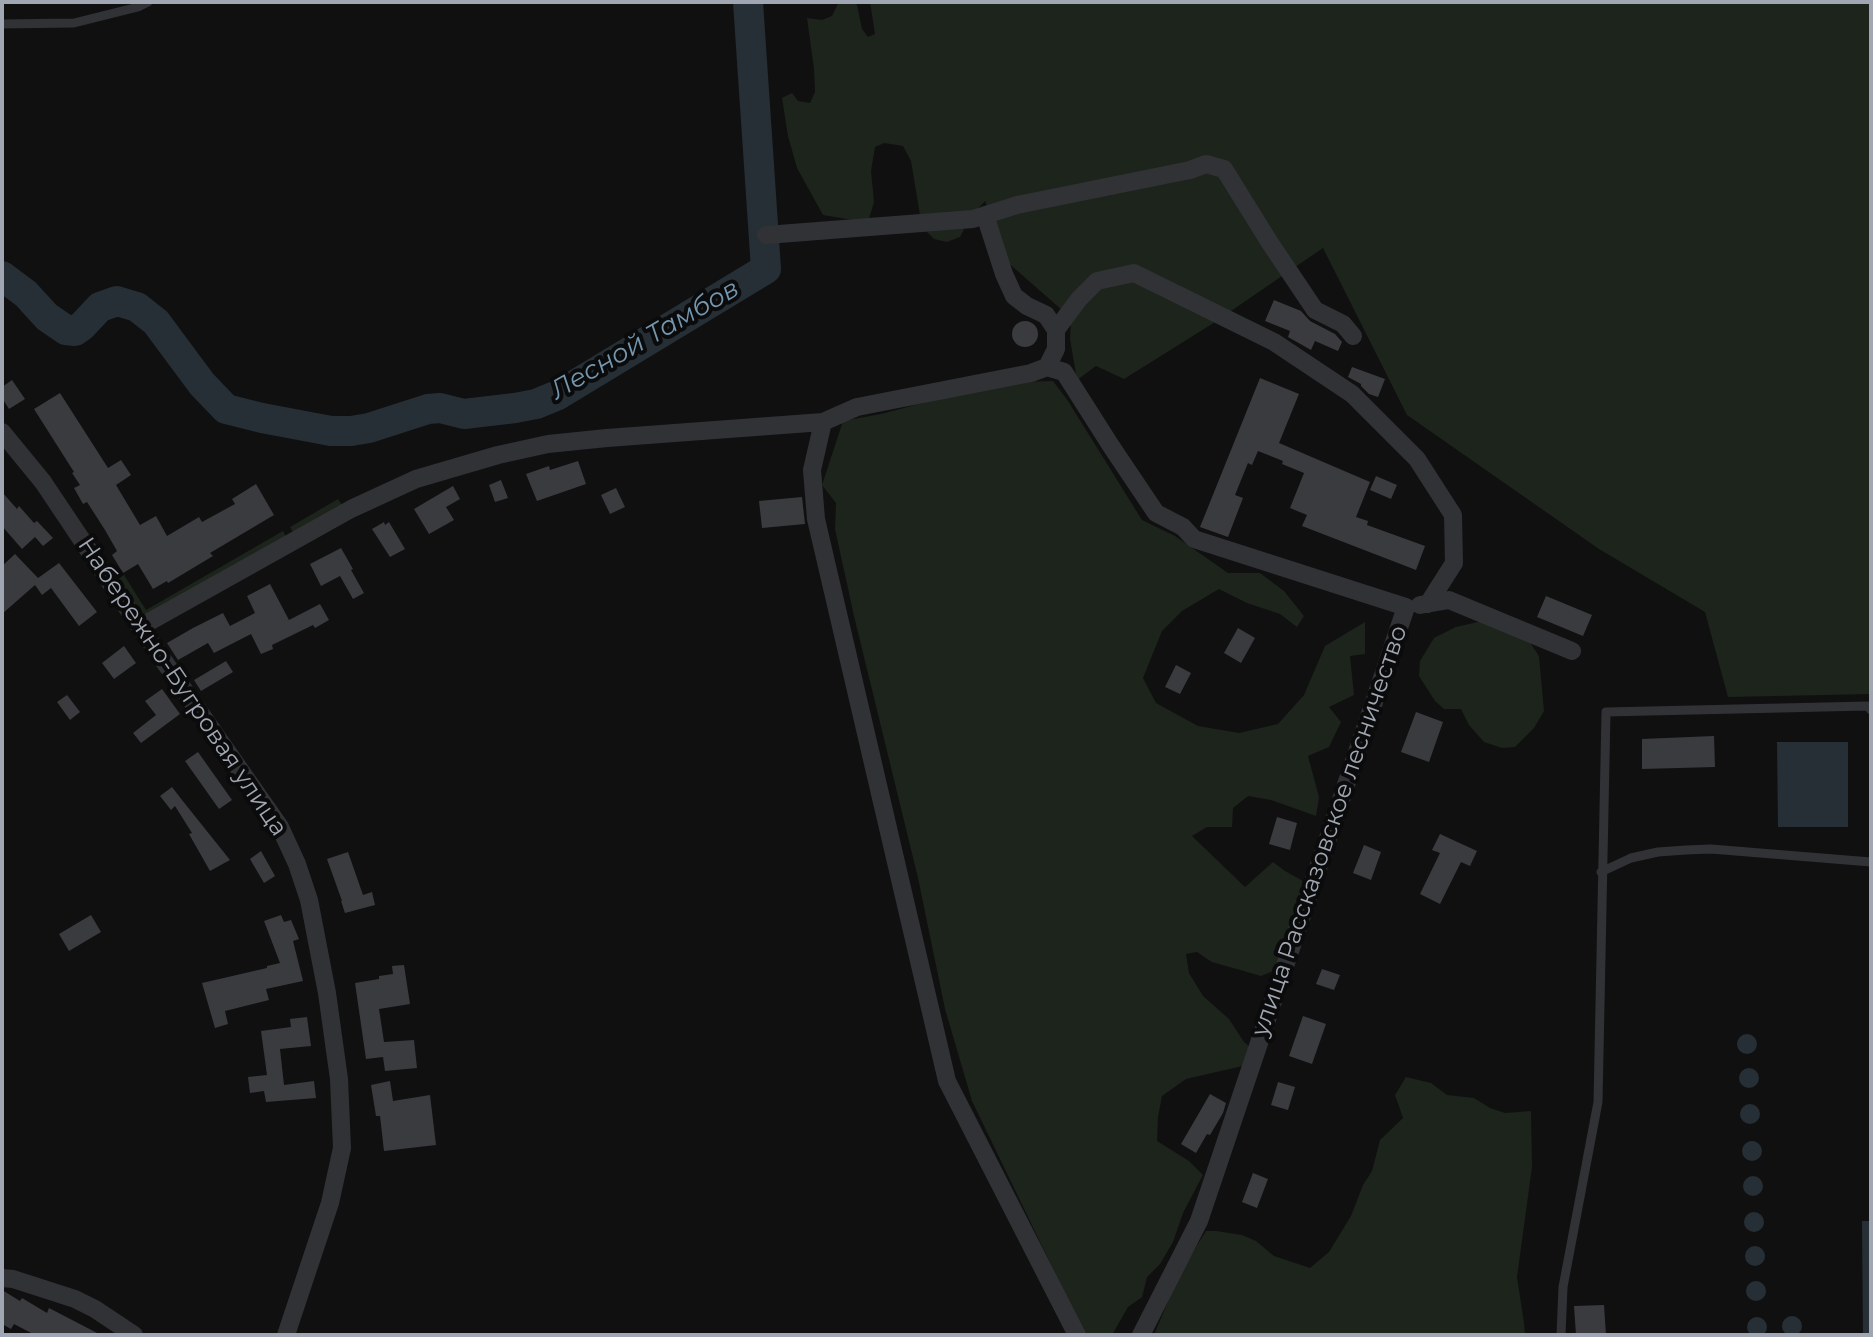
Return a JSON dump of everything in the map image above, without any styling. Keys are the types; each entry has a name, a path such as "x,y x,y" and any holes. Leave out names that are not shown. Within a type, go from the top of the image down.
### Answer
{"street":[{"path":"766,235 973,219 1017,205 1190,170 1206,164 1224,169 1315,310 1343,324 1353,336"},
{"path":"140,627 351,509 416,479 498,455 548,444 607,438 823,422 857,407 1031,373 1047,367 1056,349 1056,330 1046,315 1014,296 985,215"},
{"path":"1056,330 1097,281 1134,273 1274,342 1352,394 1417,459 1453,515 1454,563 1428,604"},
{"name":"улица Рассказовское лесничество","path":"1047,367 1064,372 1156,513 1183,527 1194,539 1406,607 1199,1221 1141,1335"},
{"path":"823,422 812,470 816,519 947,1081 1077,1335"},
{"name":"Набережно-Бугровая улица","path":"2,432 51,494 280,827 309,900 339,1079 342,1148 330,1203 286,1335"},
{"path":"1406,607 1449,600 1572,651"},
{"path":"2,1278 75,1299 134,1335"}],"lane":[{"path":"2,24 74,23 148,2"},
{"path":"1561,1335 1563,1287 1598,1102 1606,712 1868,706 1871,710"},
{"path":"1601,872 1631,858 1658,852 1711,849 1871,862"}],"shaded area":[{"path":"839,2 857,5 862,29 868,37 875,34 870,2 1871,2 1871,694 1728,697 1705,612 1599,549 1407,415 1323,248 1212,324 1124,379 1096,366 1077,380 1070,339 1071,318 1005,260 985,201 970,217 960,237 947,242 934,239 922,227 911,161 903,146 884,143 875,147 871,171 874,202 869,219 823,215 797,168 782,98 792,93 798,101 810,103 815,92 807,18 822,20 832,16"},
{"path":"1053,381 1142,520 1175,536 1228,573 1260,573 1284,591 1304,616 1297,627 1280,614 1219,589 1182,611 1162,631 1143,678 1156,703 1198,726 1239,733 1278,724 1304,695 1325,646 1365,622 1365,654 1350,656 1354,695 1329,707 1341,722 1329,747 1308,756 1319,797 1316,816 1271,800 1248,796 1233,808 1232,827 1207,827 1192,836 1245,887 1273,862 1303,881 1302,897 1276,967 1271,972 1261,976 1212,962 1197,952 1186,954 1189,973 1203,996 1229,1019 1250,1047 1247,1065 1186,1079 1162,1096 1157,1141 1189,1161 1203,1175 1183,1213 1173,1242 1160,1264 1147,1277 1142,1297 1128,1307 1112,1335 1085,1335 972,1101 945,1009 918,878 854,616 835,529 836,503 822,485 843,421 968,391 1018,382"},
{"path":"338,499 344,508 295,536 290,527"},
{"path":"283,531 288,540 146,615 140,613 117,579 124,575 146,610"},
{"path":"1482,621 1527,638 1539,656 1544,711 1534,728 1515,747 1502,748 1484,742 1469,725 1461,709 1444,709 1419,676 1420,661 1434,638 1456,627"},
{"path":"1777,742 1848,742 1848,827 1778,827"},
{"path":"1743,1034 1751,1034 1757,1044 1751,1054 1743,1054 1737,1048 1737,1040"},
{"path":"1745,1068 1753,1068 1759,1078 1753,1088 1745,1088 1739,1082 1739,1074"},
{"path":"1406,1077 1431,1083 1447,1095 1474,1098 1505,1113 1531,1111 1532,1167 1517,1277 1525,1335 1154,1335 1180,1273 1206,1231 1242,1235 1256,1241 1274,1256 1310,1268 1329,1252 1351,1216 1372,1171 1380,1140 1403,1118 1395,1095"},
{"path":"1746,1104 1754,1104 1760,1114 1754,1124 1746,1124 1740,1118 1740,1110"},
{"path":"1748,1141 1756,1141 1762,1151 1756,1161 1748,1161 1742,1155 1742,1147"},
{"path":"1749,1176 1757,1176 1763,1186 1757,1196 1749,1196 1743,1190 1743,1182"},
{"path":"1750,1212 1758,1212 1764,1222 1758,1232 1750,1232 1744,1226 1744,1218"},
{"path":"1862,1221 1871,1221 1871,1335 1863,1335"},
{"path":"1751,1246 1759,1246 1765,1256 1759,1266 1751,1266 1745,1260 1745,1252"},
{"path":"1752,1281 1760,1281 1766,1291 1760,1301 1752,1301 1746,1295 1746,1287"},
{"path":"1792,1316 1799,1319 1802,1326 1799,1333 1792,1336 1785,1333 1782,1326 1785,1319"},
{"path":"1757,1317 1764,1320 1767,1327 1764,1334 1757,1337 1750,1334 1747,1327 1750,1320"}],"building":[{"path":"1274,300 1301,311 1310,321 1335,334 1342,342 1338,351 1315,341 1311,350 1288,337 1290,331 1265,321"},
{"path":"1025,321 1034,325 1038,334 1034,343 1025,347 1016,343 1012,334 1016,325"},
{"path":"1352,367 1385,379 1378,397 1369,394 1361,384 1348,377"},
{"path":"1260,378 1299,394 1279,443 1370,482 1356,517 1368,521 1367,525 1425,546 1416,570 1302,526 1307,515 1290,508 1304,473 1258,451 1252,465 1248,463 1235,495 1243,498 1228,537 1200,527"},
{"path":"12,380 25,399 9,409 2,398 2,387"},
{"path":"60,393 108,468 121,460 131,475 116,485 140,525 156,516 167,536 199,517 202,522 235,504 232,499 256,484 274,515 210,553 213,556 153,589 138,564 123,573 112,555 117,551 87,502 83,504 74,488 80,485 74,472 34,409"},
{"path":"578,461 586,484 537,501 526,474"},
{"path":"1376,476 1397,485 1391,499 1370,490"},
{"path":"501,480 508,498 495,502 489,485"},
{"path":"453,486 460,499 446,507 454,520 429,534 414,509"},
{"path":"616,488 625,507 610,514 601,495"},
{"path":"2,492 17,509 19,506 53,538 43,546 35,537 22,549 2,526"},
{"path":"802,497 805,524 762,528 759,501"},
{"path":"384,522 385,525 389,522 405,549 390,557 372,529"},
{"path":"341,548 364,593 353,599 340,576 321,586 310,564"},
{"path":"15,554 38,578 59,563 97,612 79,626 51,588 42,595 35,585 2,614 2,566"},
{"path":"270,584 289,620 320,604 329,620 272,645 273,649 261,654 251,634 214,653 208,643 178,660 167,643 223,613 230,626 255,613 247,596"},
{"path":"1546,596 1592,615 1583,636 1537,617"},
{"path":"1238,628 1255,638 1241,663 1224,653"},
{"path":"124,646 136,663 114,679 102,663"},
{"path":"226,661 233,672 201,691 194,680"},
{"path":"1176,665 1191,673 1180,694 1165,687"},
{"path":"162,689 180,714 141,743 133,733 156,715 145,701"},
{"path":"67,695 80,712 70,720 57,702"},
{"path":"1416,712 1443,722 1429,762 1401,752"},
{"path":"1714,736 1715,767 1642,769 1642,739"},
{"path":"198,752 232,800 219,809 185,761"},
{"path":"172,787 230,860 210,871 175,806 171,810 160,796"},
{"path":"1277,817 1297,823 1290,850 1269,844"},
{"path":"1440,834 1477,851 1470,866 1461,862 1440,904 1420,894 1440,853 1432,850"},
{"path":"1364,845 1381,852 1371,880 1353,873"},
{"path":"261,851 275,876 264,883 250,859"},
{"path":"348,852 363,895 372,892 375,905 345,913 327,859"},
{"path":"91,915 101,932 69,951 59,934"},
{"path":"281,915 284,922 291,920 299,939 293,941 303,981 266,989 269,1000 225,1011 228,1024 215,1028 202,983 280,963 264,921"},
{"path":"404,965 410,1004 379,1009 384,1042 414,1040 417,1068 385,1071 383,1057 366,1059 355,983 393,974 392,966"},
{"path":"1322,969 1340,975 1334,990 1316,984"},
{"path":"1303,1016 1326,1024 1312,1064 1289,1056"},
{"path":"307,1017 311,1046 280,1049 284,1085 314,1081 316,1098 266,1102 264,1091 250,1093 248,1077 267,1075 261,1031 291,1027 290,1019"},
{"path":"390,1081 393,1101 430,1095 436,1145 384,1151 380,1116 376,1116 371,1085"},
{"path":"1278,1082 1295,1087 1288,1110 1271,1105"},
{"path":"1210,1094 1226,1103 1210,1135 1207,1134 1196,1153 1181,1144"},
{"path":"1253,1173 1268,1179 1257,1208 1242,1202"},
{"path":"2,1290 47,1313 49,1308 101,1335 35,1335 14,1324 11,1329 2,1324"},
{"path":"1604,1305 1606,1335 1576,1335 1574,1306"}],"waterway":[{"name":"Лесной Тамбов","path":"2,276 66,330 75,331 100,307 117,301 137,307 156,322 202,384 226,409 262,418 331,431 351,431 428,409 440,408 464,414 536,404 558,395 766,269 748,2"}]}
